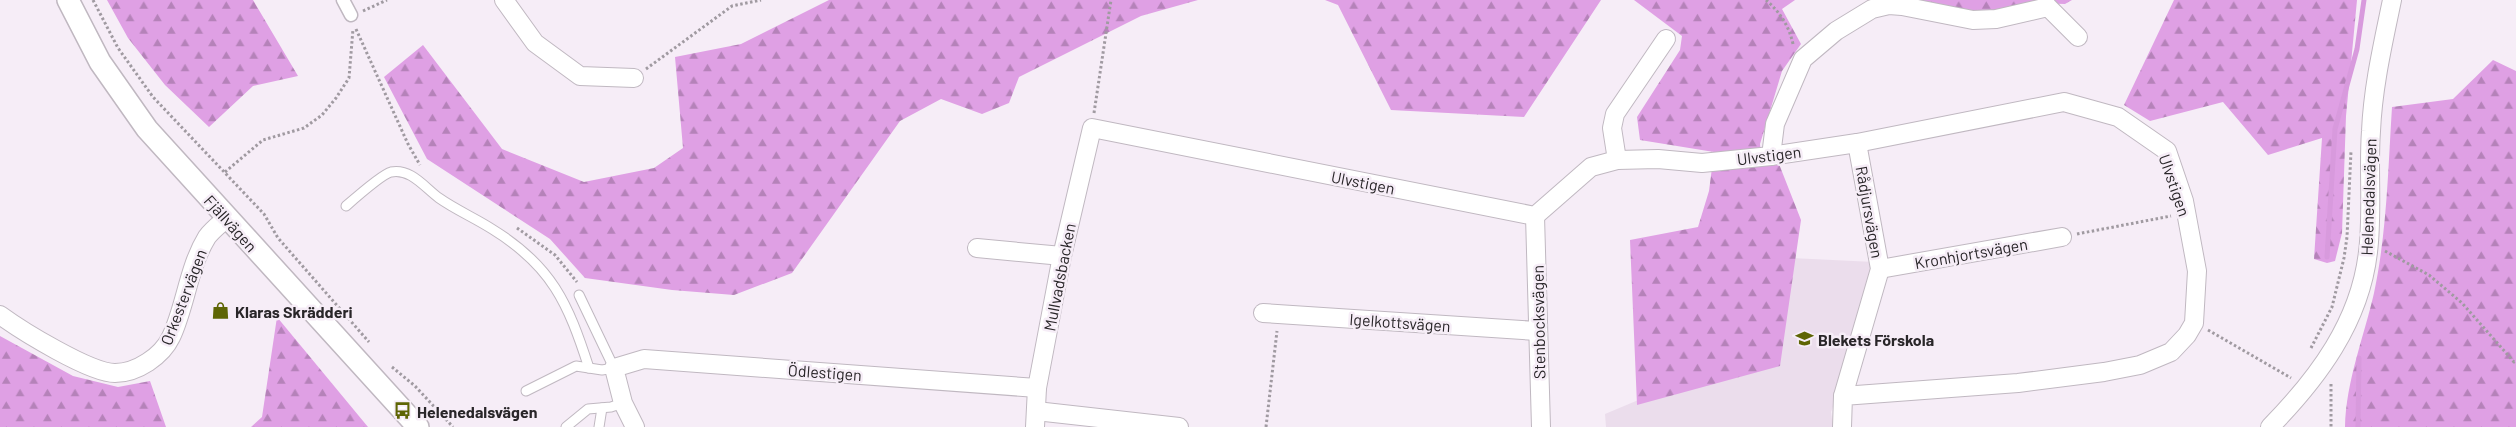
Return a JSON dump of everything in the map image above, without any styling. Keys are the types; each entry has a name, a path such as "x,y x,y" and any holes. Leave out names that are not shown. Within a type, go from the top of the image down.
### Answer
{"street":[{"name":"Fjällvägen","path":"68,0 100,62 147,129 418,427"},
{"path":"343,0 352,16"},
{"path":"504,0 535,43 580,76 634,78"},
{"name":"Helenedalsvägen","path":"2270,427 2335,350 2354,306 2363,278 2368,252 2370,133 2374,87 2392,0"},
{"path":"1771,156 1775,124 1803,58 1836,31 1872,9 1889,5 1973,20 2005,18 2048,7 2078,37"},
{"path":"1617,160 1613,149 1612,128 1615,114 1666,39"},
{"name":"Ulvstigen","path":"1092,128 1535,216 1591,167 1617,160 1658,159 1702,163 1771,156 1857,143 2064,102 2118,117 2168,151 2187,213 2197,271 2194,322"},
{"name":"Mullvadsbacken","path":"1036,419 1037,388 1062,256 1092,128"},
{"name":"Rådjursvägen","path":"1843,396 1880,269 1857,143"},
{"name":"Stenbocksvägen","path":"1535,216 1541,427"},
{"name":"Orkestervägen","path":"0,315 74,358 104,371 116,373 142,365 162,351 171,337 195,262 208,235 227,218"},
{"name":"Kronhjortsvägen","path":"1880,269 2062,237"},
{"path":"977,248 1062,256"},
{"name":"Igelkottsvägen","path":"1271,314 1537,332"},
{"path":"1842,427 1843,396 2018,383 2140,365 2171,352 2187,335 2194,322"},
{"name":"Ödlestigen","path":"614,368 644,359 1037,388"},
{"path":"614,368 624,403 635,427"},
{"path":"1036,419 1179,427"}],"lane":[{"path":"346,206 390,172 408,173 440,198 493,230 526,253 559,291 574,321 589,368"},
{"path":"526,391 576,366 602,370 614,368 579,295"},
{"path":"566,427 588,409 624,403"},
{"path":"599,427 602,408"}],"path":[{"path":"93,0 118,48 153,98 264,214 278,238 372,345"},
{"path":"352,16 387,0"},
{"path":"634,78 732,6 761,0"},
{"path":"1092,128 1110,0"},
{"path":"1766,0 1776,8 1789,29 1795,50 1803,58"},
{"path":"225,172 263,140 304,128 322,115 349,78 354,24 408,144 424,169"},
{"path":"2062,237 2187,213"},
{"path":"509,224 555,255 583,288 579,295"},
{"path":"2377,246 2429,276 2462,303 2514,362 2516,360"},
{"path":"1266,427 1271,314"},
{"path":"2194,322 2305,387"},
{"path":"391,367 424,396 452,427"},
{"path":"2332,391 2332,427"},
{"path":"420,400 424,396"}],"shaded area":[{"name":"Blekets Förskola","path":"1791,258 1874,262 1876,290 1831,412 1833,427 1606,427 1605,414 1722,365"}],"green space":[{"path":"107,0 253,0 298,76 253,86 209,127 165,85 128,38"},
{"path":"829,0 1198,0 1141,16 1019,77 1009,103 982,114 941,99 900,121 792,273 734,295 672,290 585,278 550,239 427,159 384,77 423,45 502,149 584,182 654,168 683,148 675,57 741,44"},
{"path":"1325,0 1601,0 1524,117 1391,110 1338,5"},
{"path":"1634,0 1795,0 1782,9 1801,44 1782,71 1760,144 1762,166 1779,164 1801,220 1780,366 1637,405 1630,240 1698,227 1709,191 1714,152 1640,140 1637,117 1680,50 1682,36"},
{"path":"1906,0 2072,0 2065,4 2029,3 1995,10 1964,10"},
{"path":"2174,0 2357,0 2346,116 2342,233 2335,261 2327,263 2314,259 2322,138 2268,155 2223,102 2150,121 2124,105"},
{"path":"2493,60 2516,71 2516,427 2345,427 2352,376 2374,293 2382,247 2392,107 2453,99"},
{"path":"277,317 368,427 251,427 262,417"},
{"path":"0,336 73,376 118,387 150,381 166,427 0,427"}],"waterway":[{"path":"2327,257 2335,129 2357,49 2364,0"},
{"path":"2358,427 2359,358"}],"place":[{"name":"Klaras Skrädderi","path":"221,311"},
{"name":"Blekets Förskola","path":"1804,339"},
{"name":"Helenedalsvägen","path":"403,411"}]}
